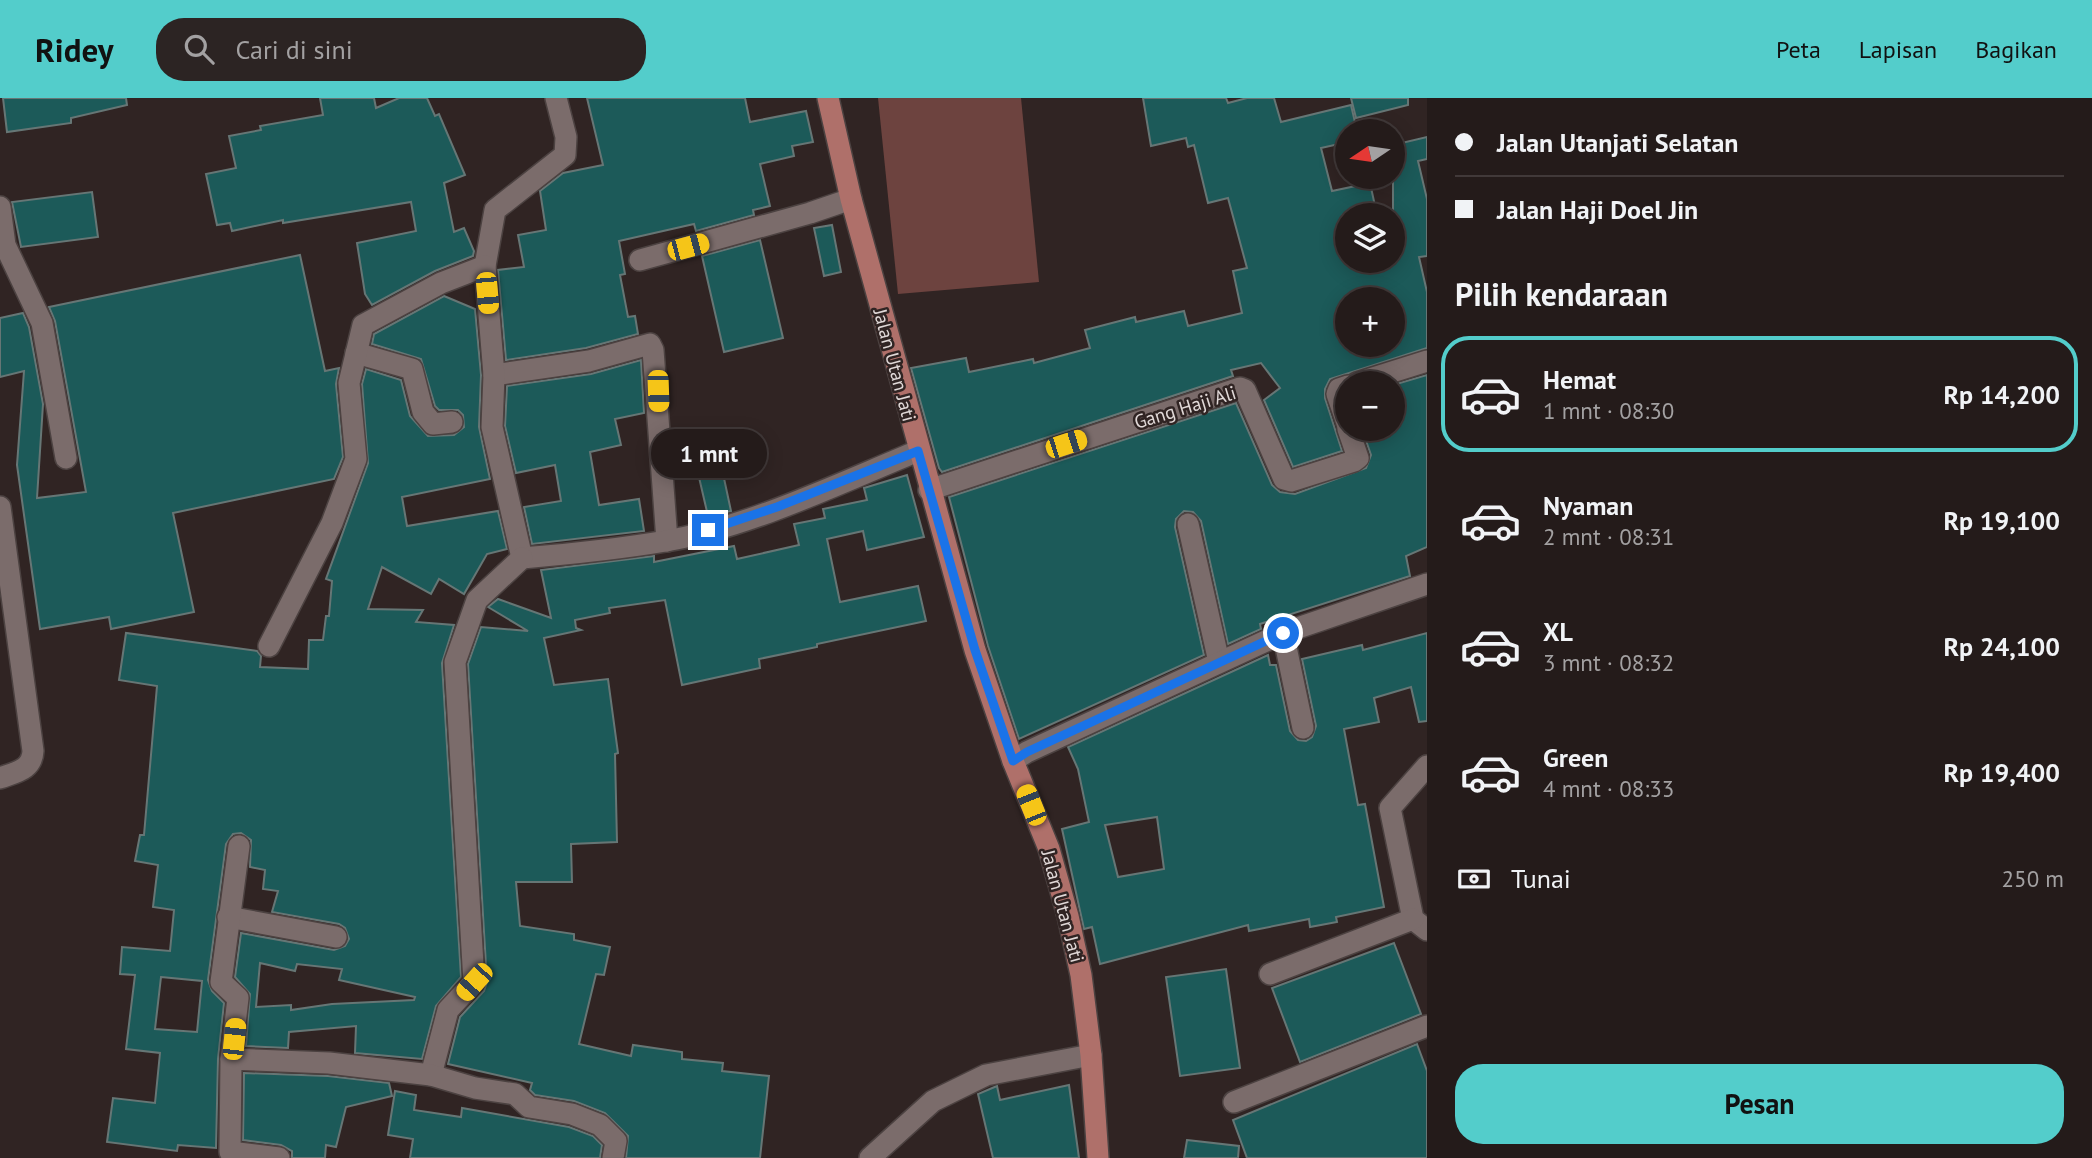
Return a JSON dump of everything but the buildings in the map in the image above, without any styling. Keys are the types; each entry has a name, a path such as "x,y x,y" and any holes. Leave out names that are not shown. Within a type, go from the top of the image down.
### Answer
{"main road":[{"name":"Jalan Utan Jati","path":"828,98 851,199 918,451 975,650 1013,761 1049,849 1069,916 1081,975 1091,1055 1098,1158"}],"street":[{"path":"522,558 492,427 494,376 485,266 495,210 565,155 566,137 556,98"},
{"path":"640,260 851,199"},
{"path":"0,207 5,245 42,323 66,458"},
{"path":"269,646 332,523 356,459 349,383 363,325 441,283 485,266"},
{"path":"494,376 589,361 649,344 653,350 658,391 667,541"},
{"path":"356,353 412,369 423,412 433,424 452,422"},
{"path":"1395,371 1427,361"},
{"name":"Gang Haji Ali","path":"929,490 1240,388 1245,390 1284,479 1291,481 1354,461 1358,458 1353,441"},
{"path":"431,1075 448,1010 474,982 455,662 477,600 522,558 667,541 777,507 918,451"},
{"path":"0,507 33,751 30,765 0,778"},
{"path":"1188,524 1219,662"},
{"path":"1013,761 1027,752 1283,633 1427,584"},
{"path":"1283,633 1303,728"},
{"path":"1270,974 1420,925 1390,808 1427,766"},
{"path":"239,846 228,917 222,982 238,998 231,1059 230,1152 279,1158"},
{"path":"228,917 336,937"},
{"path":"1234,1102 1427,1026"},
{"path":"870,1158 933,1101 986,1075 1091,1055"},
{"path":"231,1059 329,1063 431,1075 475,1088 515,1094 529,1107 572,1114 600,1125 616,1140 613,1158"}],"shaded area":[{"path":"878,98 1021,98 1039,282 898,294"}],"route":[{"path":"708,530 777,507 918,451 975,650 1013,761 1027,752 1283,633"}]}
